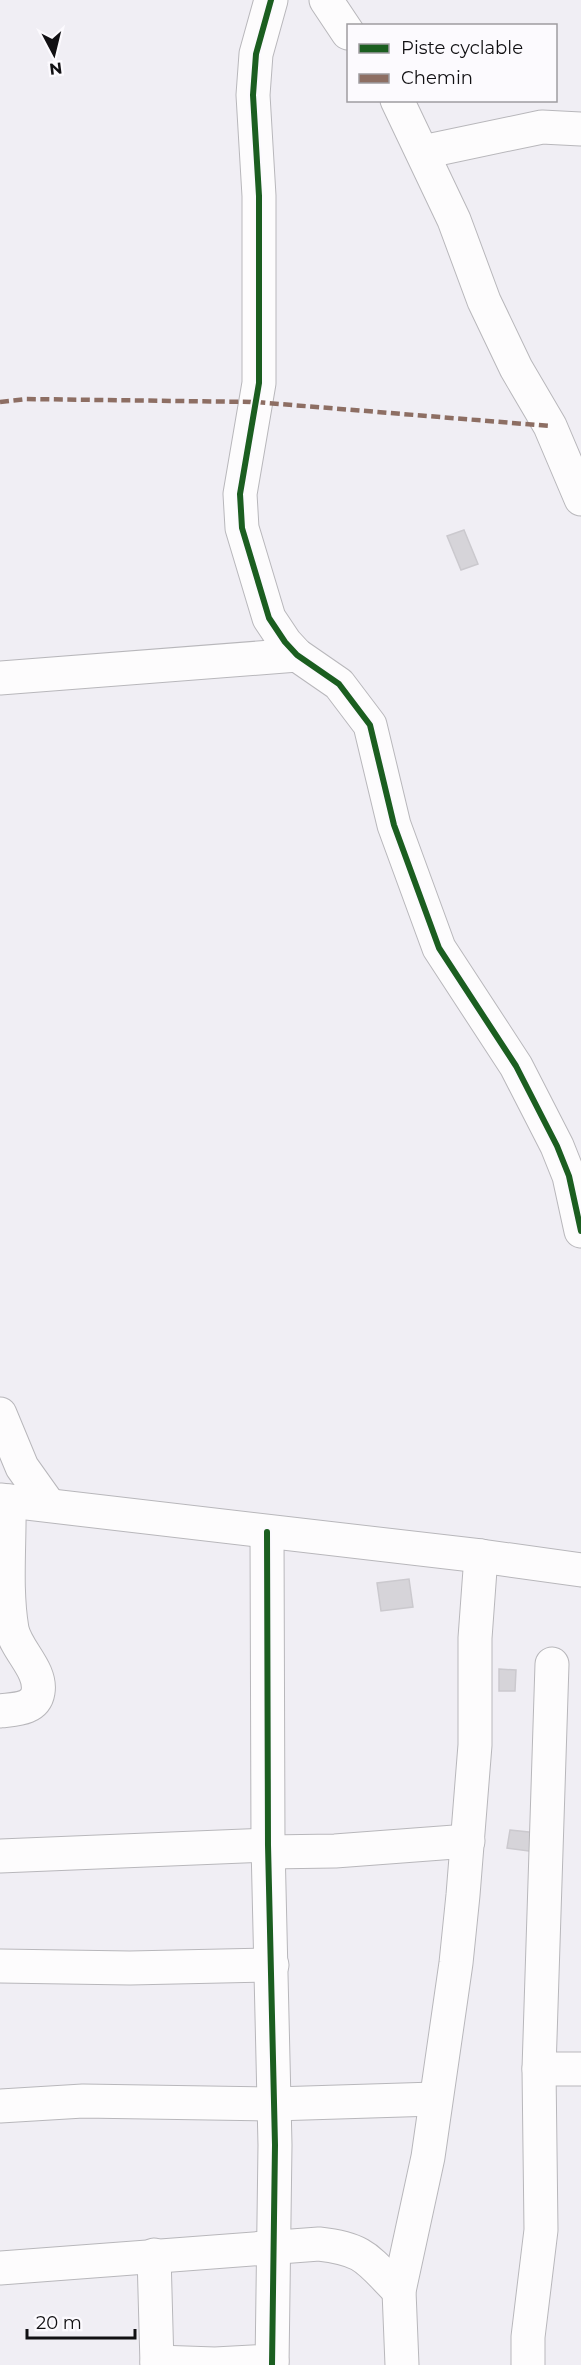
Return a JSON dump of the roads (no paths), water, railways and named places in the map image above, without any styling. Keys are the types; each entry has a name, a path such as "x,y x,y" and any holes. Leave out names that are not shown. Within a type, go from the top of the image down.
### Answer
{"street":[{"path":"271,0 256,54 253,95 259,196 259,383 245,454 240,511 246,545 270,618 285,642 297,655 339,684 370,725 394,825 439,948 516,1066 557,1146 569,1176 581,1231"},
{"path":"326,0 347,32"},
{"path":"398,102 454,220 484,301 516,368 550,426 581,499"},
{"path":"423,152 542,128 581,129"},
{"path":"0,678 297,655"},
{"path":"0,1414 22,1467 49,1505"},
{"path":"0,1711 26,1707 34,1701 38,1692 33,1671 17,1645 12,1631 5,1500 481,1556 581,1570"},
{"path":"154,2256 157,2363 272,2363 274,2104 268,1848 267,1532"},
{"path":"402,2365 399,2291 428,2157 456,1963 468,1841 474,1745 475,1638 481,1556"},
{"path":"528,2365 528,2337 541,2230 539,2069 552,1664"},
{"path":"0,1856 268,1848 335,1851 468,1841"},
{"path":"0,1966 130,1968 272,1965"},
{"path":"539,2069 581,2069"},
{"path":"0,2106 83,2101 274,2104 435,2099"},
{"path":"0,2268 319,2244 347,2248 364,2255 399,2291"}]}
